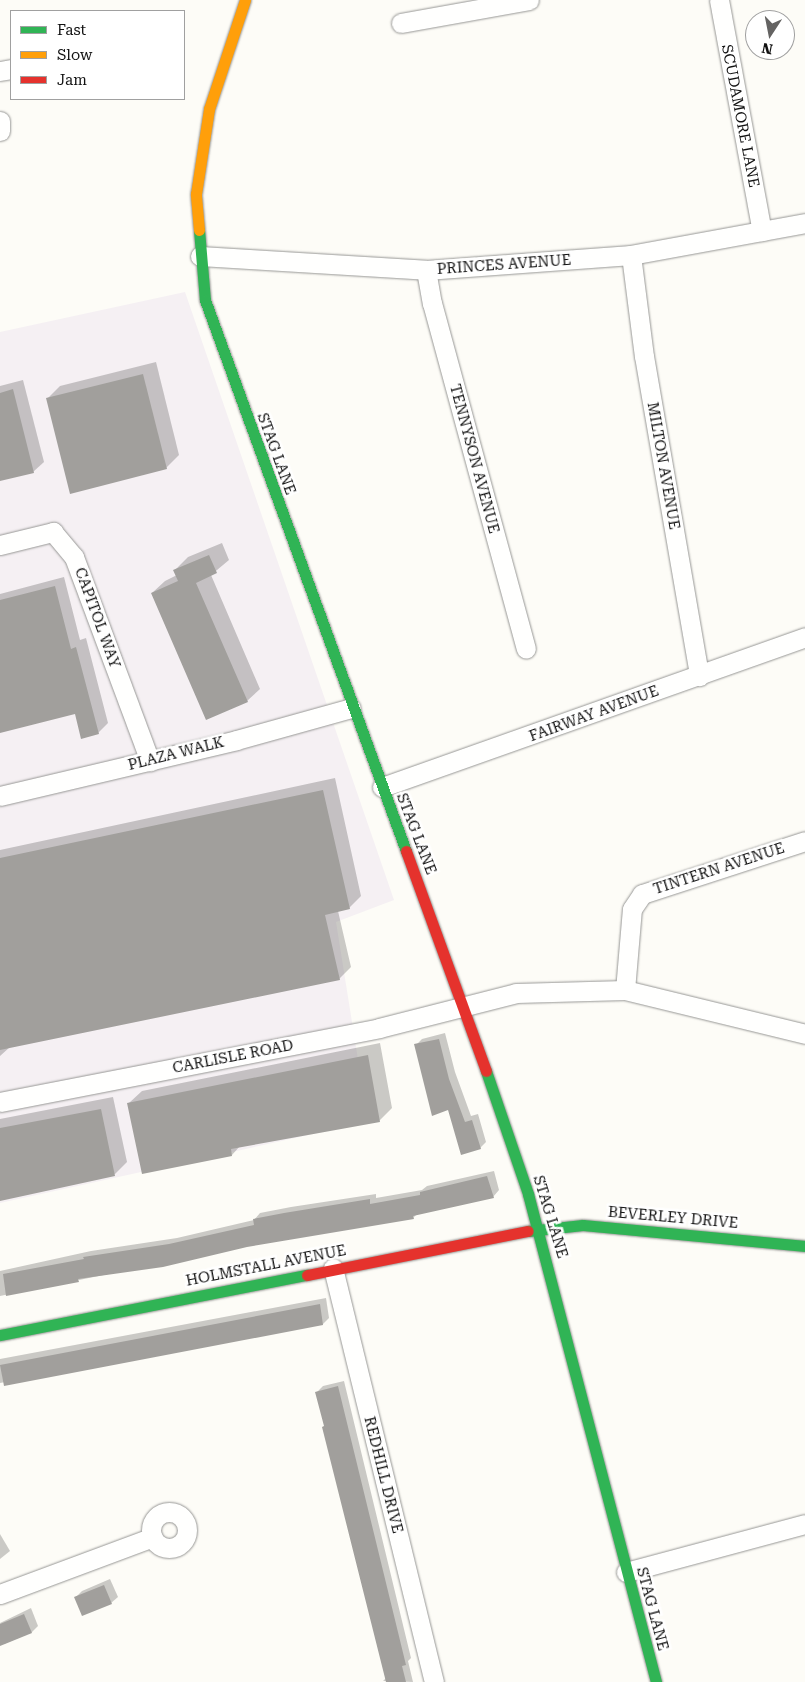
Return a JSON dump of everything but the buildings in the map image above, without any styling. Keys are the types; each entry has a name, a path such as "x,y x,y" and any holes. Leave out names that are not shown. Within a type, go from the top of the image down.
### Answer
{"street":[{"name":"STAG LANE","path":"245,0 209,109 201,150 196,194 205,300 351,708 464,1004 539,1229 626,1572 656,1682"},
{"path":"401,23 529,0"},
{"name":"SCUDAMORE LANE","path":"719,0 762,231"},
{"path":"0,121 0,131"},
{"name":"PRINCES AVENUE","path":"200,256 426,270 631,255 805,223"},
{"name":"MILTON AVENUE","path":"631,255 644,356 700,676"},
{"name":"TENNYSON AVENUE","path":"426,270 439,330 526,648"},
{"name":"CAPITOL WAY","path":"0,545 53,532 74,557 150,761"},
{"name":"FAIRWAY AVENUE","path":"382,787 700,676 805,637"},
{"name":"PLAZA WALK","path":"0,796 150,761 351,708"},
{"name":"TINTERN AVENUE","path":"625,990 632,909 642,894 805,841"},
{"name":"CARLISLE ROAD","path":"0,1102 379,1028 464,1004 516,993 625,990 805,1034"},
{"name":"BEVERLEY DRIVE","path":"539,1229 583,1225 805,1246"},
{"name":"HOLMSTALL AVENUE","path":"0,1335 539,1229"},
{"name":"REDHILL DRIVE","path":"333,1268 434,1682"},
{"path":"626,1572 805,1524"},
{"path":"0,1594 153,1537"}],"shaded area":[{"path":"185,292 394,900 336,922 368,1122 0,1203 0,332"}],"traffic: fast":[{"path":"199,230 205,300 406,851"},
{"path":"486,1071 528,1194 656,1682"},
{"path":"528,1231 583,1225 805,1246"},
{"path":"0,1335 307,1275"}],"traffic: slow":[{"path":"199,230 196,194 209,109 245,0"}],"traffic: jam":[{"path":"406,851 486,1071"},
{"path":"307,1275 528,1231"}]}
